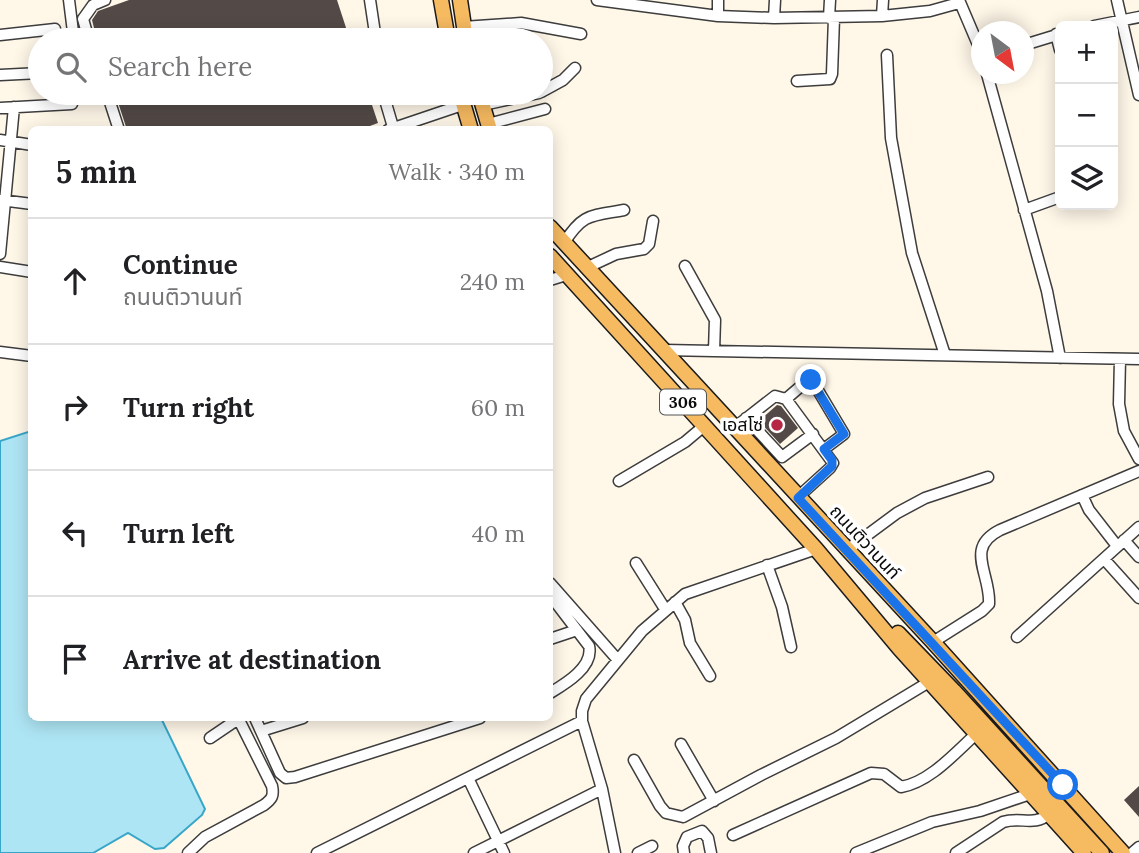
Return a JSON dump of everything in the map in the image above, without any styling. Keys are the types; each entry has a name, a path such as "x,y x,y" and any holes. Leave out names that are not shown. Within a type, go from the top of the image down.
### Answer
{"main road":[{"path":"442,0 446,28"},
{"path":"460,0 463,28"},
{"path":"463,105 470,126"},
{"path":"483,105 489,126"},
{"name":"ถนนติวานนท์","path":"553,230 933,642 1122,853"},
{"name":"306","path":"553,260 816,549 954,691 1102,853"},
{"name":"306","path":"816,549 929,682 1084,853"}],"street":[{"path":"69,0 72,28"},
{"path":"86,28 83,19 93,5 106,0"},
{"path":"370,0 374,28"},
{"path":"597,0 718,16 774,18 882,16 930,11 939,4 959,1 971,29"},
{"path":"718,0 718,16"},
{"path":"774,18 775,0"},
{"path":"797,80 830,79 830,0"},
{"path":"882,16 883,0"},
{"path":"1116,0 1136,67 1139,95"},
{"path":"1116,21 1139,17"},
{"path":"495,28 521,23 548,28"},
{"path":"553,29 581,34"},
{"path":"0,35 28,32"},
{"path":"1034,42 1055,35"},
{"path":"887,55 891,138 912,253 945,355"},
{"path":"553,85 575,68"},
{"path":"0,75 28,74"},
{"path":"990,84 1046,290 1060,358"},
{"path":"0,108 53,105"},
{"path":"111,105 118,126"},
{"path":"386,105 391,126"},
{"path":"396,126 447,105"},
{"path":"0,254 14,107"},
{"path":"492,126 545,109"},
{"path":"0,140 28,144"},
{"path":"1024,210 1055,199"},
{"path":"3,201 28,204"},
{"path":"564,243 583,219 624,210"},
{"path":"586,268 616,254 644,249 649,244 653,221"},
{"path":"685,266 715,320 714,351"},
{"path":"0,267 28,271"},
{"path":"553,279 566,275"},
{"path":"664,350 1139,359"},
{"path":"0,352 28,356"},
{"path":"1120,359 1119,404 1124,431 1139,459"},
{"path":"786,399 808,380 813,382 844,434 824,449"},
{"path":"734,428 775,396 786,399 832,460 832,466 798,498"},
{"path":"746,418 782,457 813,434"},
{"path":"619,481 685,442 704,426"},
{"path":"933,642 989,604 980,549 986,538 1139,471"},
{"path":"847,551 897,513 925,498 988,477"},
{"path":"1082,495 1089,510 1139,558"},
{"path":"1017,637 1139,527"},
{"path":"615,853 602,789 582,721 586,699 617,659 665,609 699,587 816,549"},
{"path":"1104,559 1139,598"},
{"path":"636,563 665,609"},
{"path":"767,565 782,607 791,647"},
{"path":"553,586 617,659"},
{"path":"553,599 589,646 591,653 580,671 553,691"},
{"path":"676,602 685,620 690,643 710,676"},
{"path":"553,638 577,630"},
{"path":"634,760 666,813 683,817 836,738 929,682"},
{"path":"210,738 234,721"},
{"path":"188,853 205,837 264,805 274,794 240,721"},
{"path":"256,721 280,773 286,778 471,721"},
{"path":"261,731 293,721"},
{"path":"317,853 582,721"},
{"path":"733,835 871,773 884,774 898,786 907,786 931,773 976,734"},
{"path":"681,744 714,801"},
{"path":"468,778 504,853"},
{"path":"474,853 602,789"},
{"path":"856,853 932,822 980,811 1030,794"},
{"path":"956,853 1003,821 1011,819 1035,822 1049,814"},
{"path":"684,853 683,846 687,837 702,831 708,838 711,853"},
{"path":"638,853 652,846"},
{"path":"1132,853 1139,847"}],"water":[{"path":"28,432 28,721 162,721 205,809 202,815 164,848 155,849 128,833 93,853 0,853 0,441"}],"building":[{"path":"129,0 337,0 346,28 94,28 92,20 98,11"},
{"path":"119,105 372,105 378,123 370,126 126,126"},
{"name":"เอสโซ่","path":"777,405 781,406 798,428 780,444 759,421"},
{"path":"1139,786 1139,817 1124,800"}],"place":[{"name":"เอสโซ่","path":"777,425"}],"route":[{"path":"811,380 844,434 824,449 832,460 832,466 798,498 1063,785"}]}
